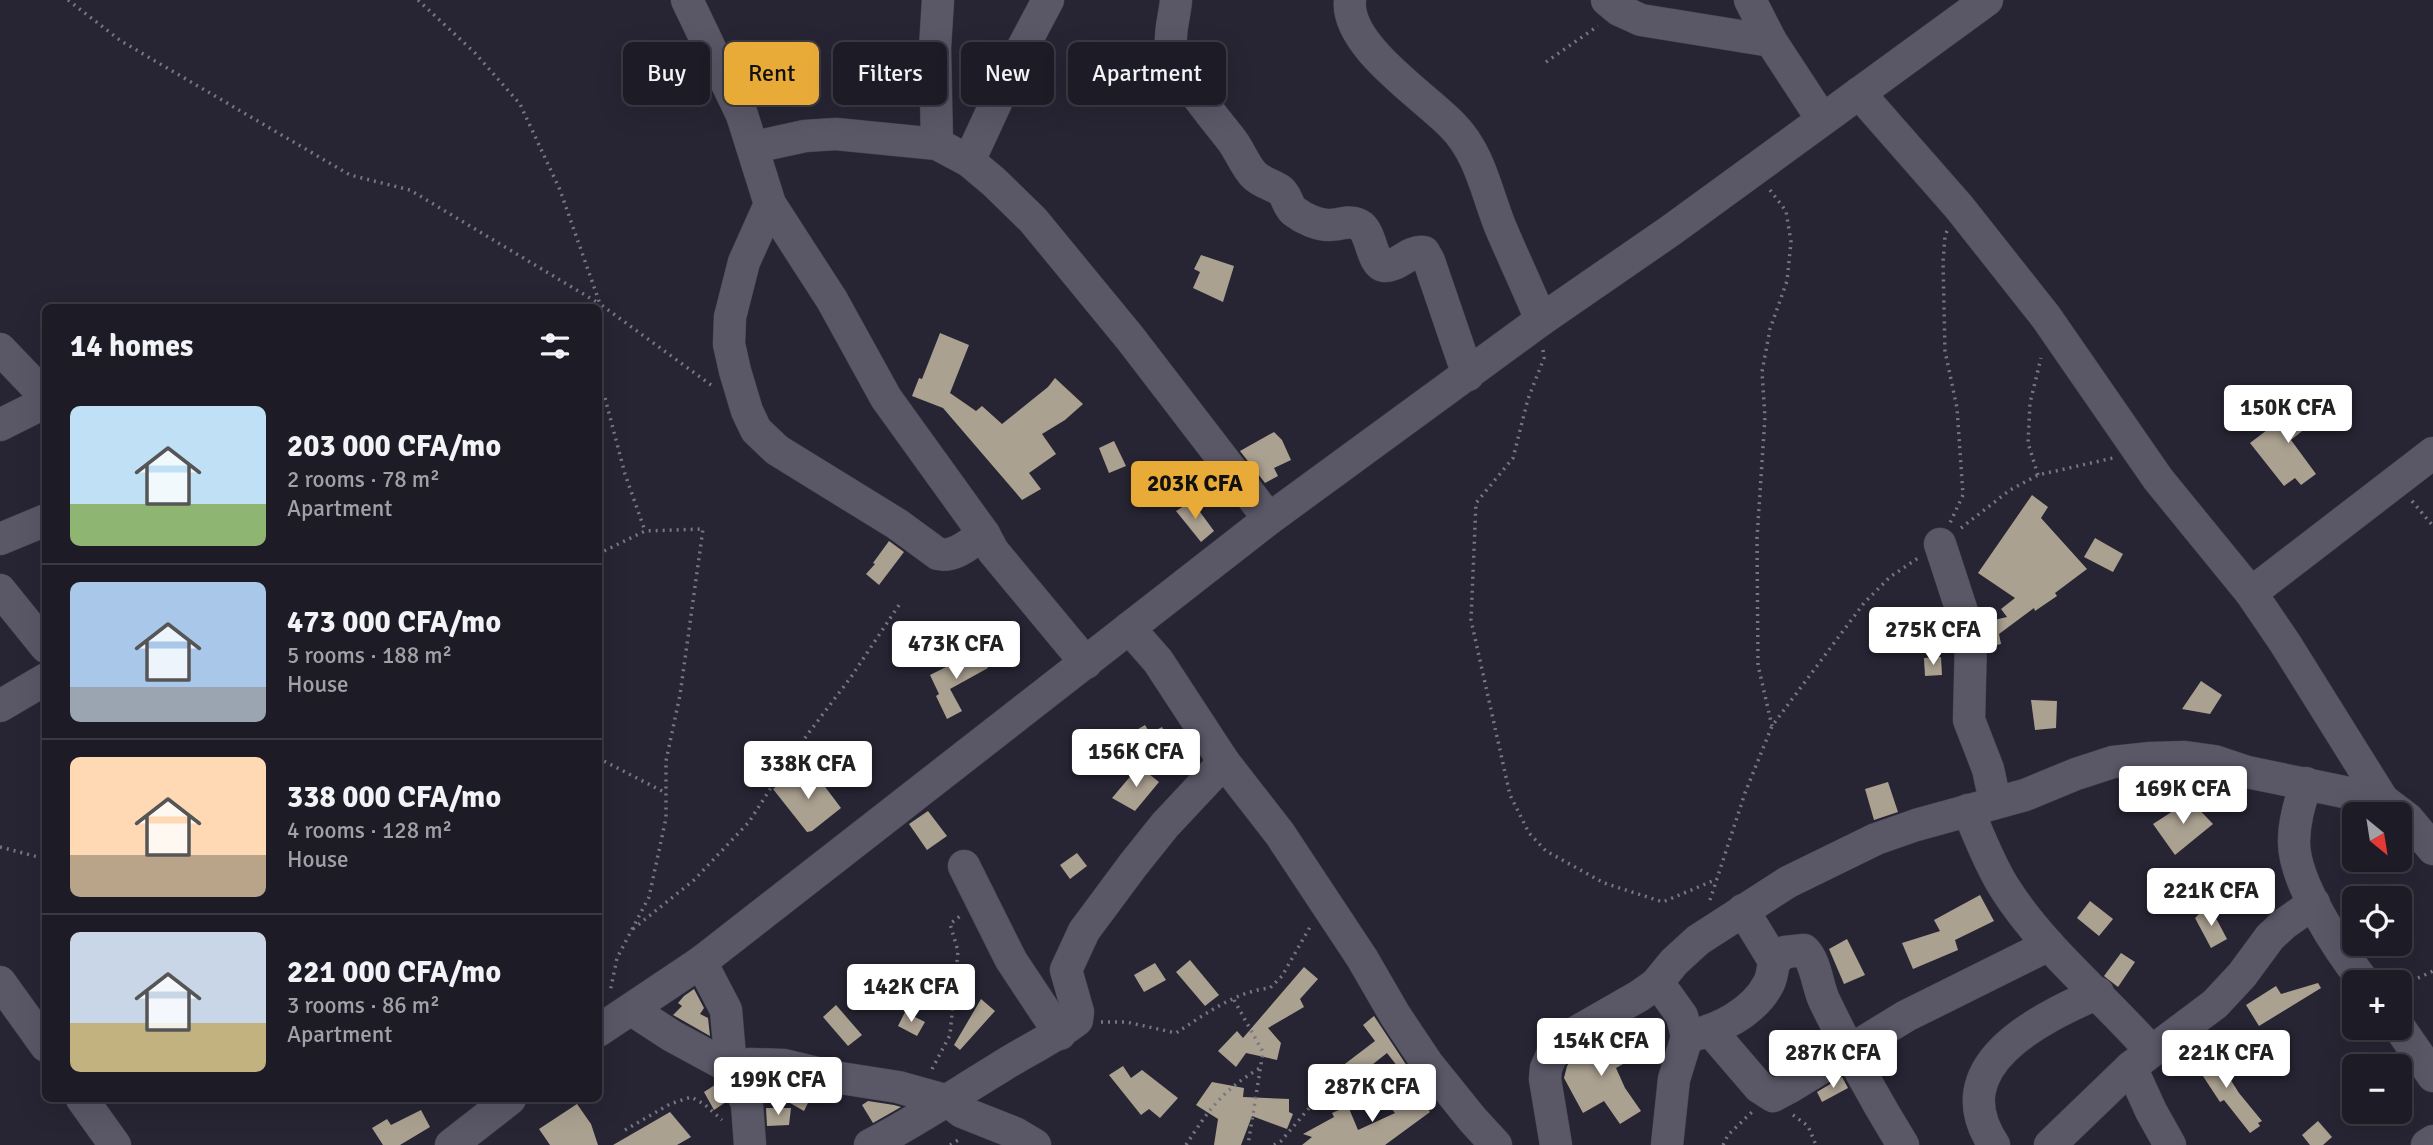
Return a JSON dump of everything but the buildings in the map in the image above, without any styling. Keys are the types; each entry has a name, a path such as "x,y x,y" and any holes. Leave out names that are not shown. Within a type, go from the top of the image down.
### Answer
{"street":[{"path":"687,0 727,80 754,147 769,204 831,300 886,398 984,534 993,551 1086,663"},
{"path":"937,144 935,48 938,0"},
{"path":"969,161 1013,66 1048,0"},
{"path":"1176,0 1171,41 1179,64 1253,174 1269,186 1279,189 1293,212 1327,225 1360,225 1368,234 1377,261 1381,265 1386,266 1413,253 1424,252 1468,375"},
{"path":"1350,0 1351,19 1359,36 1453,125 1477,160 1500,224 1541,320"},
{"path":"1750,0 1771,41 1822,119"},
{"path":"602,1026 619,1005 701,962 1269,519 1987,0"},
{"path":"1613,5 1642,20 1771,41"},
{"path":"1859,93 1959,206 2046,317 2158,479 2251,593 2383,800 2408,819 2433,849"},
{"path":"754,147 805,136 836,134 937,144 969,161 1033,220 1130,338 1269,519"},
{"path":"769,204 744,262 730,317 729,344 735,371 747,411 757,429 777,450 897,524 938,554 944,556 956,552 984,534"},
{"path":"0,349 42,396"},
{"path":"0,425 42,402"},
{"path":"2251,593 2433,453"},
{"path":"0,539 42,522"},
{"path":"1940,544 1971,639 1969,720 1988,769 1982,806 1991,865 2006,890 2049,945 2098,993 2141,1059 2151,1111 2170,1145"},
{"path":"0,590 42,642"},
{"path":"1129,628 1158,661 1224,762 1280,834 1363,958 1395,1015 1427,1063 1452,1096 1496,1145"},
{"path":"0,706 42,681"},
{"path":"1556,1145 1545,1079 1546,1068 1563,1039 1619,1009 1656,984 1674,962 1698,940 1788,882 1875,839 2025,794 2113,762 2151,758 2185,757 2214,761 2247,772 2383,800"},
{"path":"870,1145 933,1097 1009,1061 1069,1027 1079,1012 1066,970 1084,931 1165,825 1224,762"},
{"path":"2306,783 2296,816 2294,845 2314,903 2337,945 2355,970"},
{"path":"964,866 1011,960 1069,1027"},
{"path":"2050,1145 2141,1059 2215,1004 2254,961 2270,937 2314,903"},
{"path":"1743,911 1774,961"},
{"path":"1656,984 1699,1034 1773,1096 1906,1016 2049,945"},
{"path":"1667,1145 1674,1079 1699,1034 1744,1012 1770,982 1774,961 1785,952 1798,949 1807,953 1824,999 1848,1050 1903,1145"},
{"path":"701,962 726,1010 731,1068 747,1104 750,1145"},
{"path":"0,982 42,1040"},
{"path":"1994,1145 1985,1132 1979,1109 1980,1089 1992,1062 2001,1050 2023,1032 2057,1011 2098,993"},
{"path":"619,1005 731,1068 750,1064 783,1065 933,1097 1015,1133 1035,1145"},
{"path":"2408,1040 2433,1076"},
{"path":"84,1102 115,1145"},
{"path":"452,1145 484,1135 508,1102"},
{"path":"2427,1145 2433,1141"}],"path":[{"path":"68,0 121,41 350,175 410,190 600,304"},
{"path":"418,0 475,53 520,104 560,190 600,304"},
{"path":"1546,62 1613,5"},
{"path":"1710,901 1745,793 1772,726 1758,665 1758,538 1765,417 1762,372 1770,329 1787,281 1791,242 1786,211 1753,169"},
{"path":"1940,544 1963,495 1957,408 1945,352 1943,262 1945,236 1959,206"},
{"path":"602,305 713,386"},
{"path":"2038,475 2028,443 2030,403 2040,363 2046,317"},
{"path":"1541,320 1544,358 1528,399 1513,458 1476,503 1471,620 1510,795 1529,833 1546,851 1604,883 1663,902 1717,879"},
{"path":"606,398 625,474 645,531"},
{"path":"602,552 645,531 703,529 680,695 666,761 666,818 649,897 617,958 619,1005"},
{"path":"632,930 694,880 749,822 792,755 851,677 899,605"},
{"path":"602,760 666,793"},
{"path":"0,847 42,858"},
{"path":"1069,1027 1125,1022 1176,1033 1251,990 1270,988 1282,976 1326,902"},
{"path":"933,1097 950,1035 958,951 950,924 983,903"},
{"path":"2412,981 2433,971"},
{"path":"1234,1000 1263,1052 1248,1145"},
{"path":"1186,1145 1207,1112 1233,1084 1260,1068"},
{"path":"1274,1145 1281,1142 1317,1099 1332,1088 1349,1087"},
{"path":"1723,1145 1728,1135 1745,1117 1773,1096 1808,1126 1816,1145"},
{"path":"625,1130 670,1104 691,1097 704,1104 724,1122"}]}
